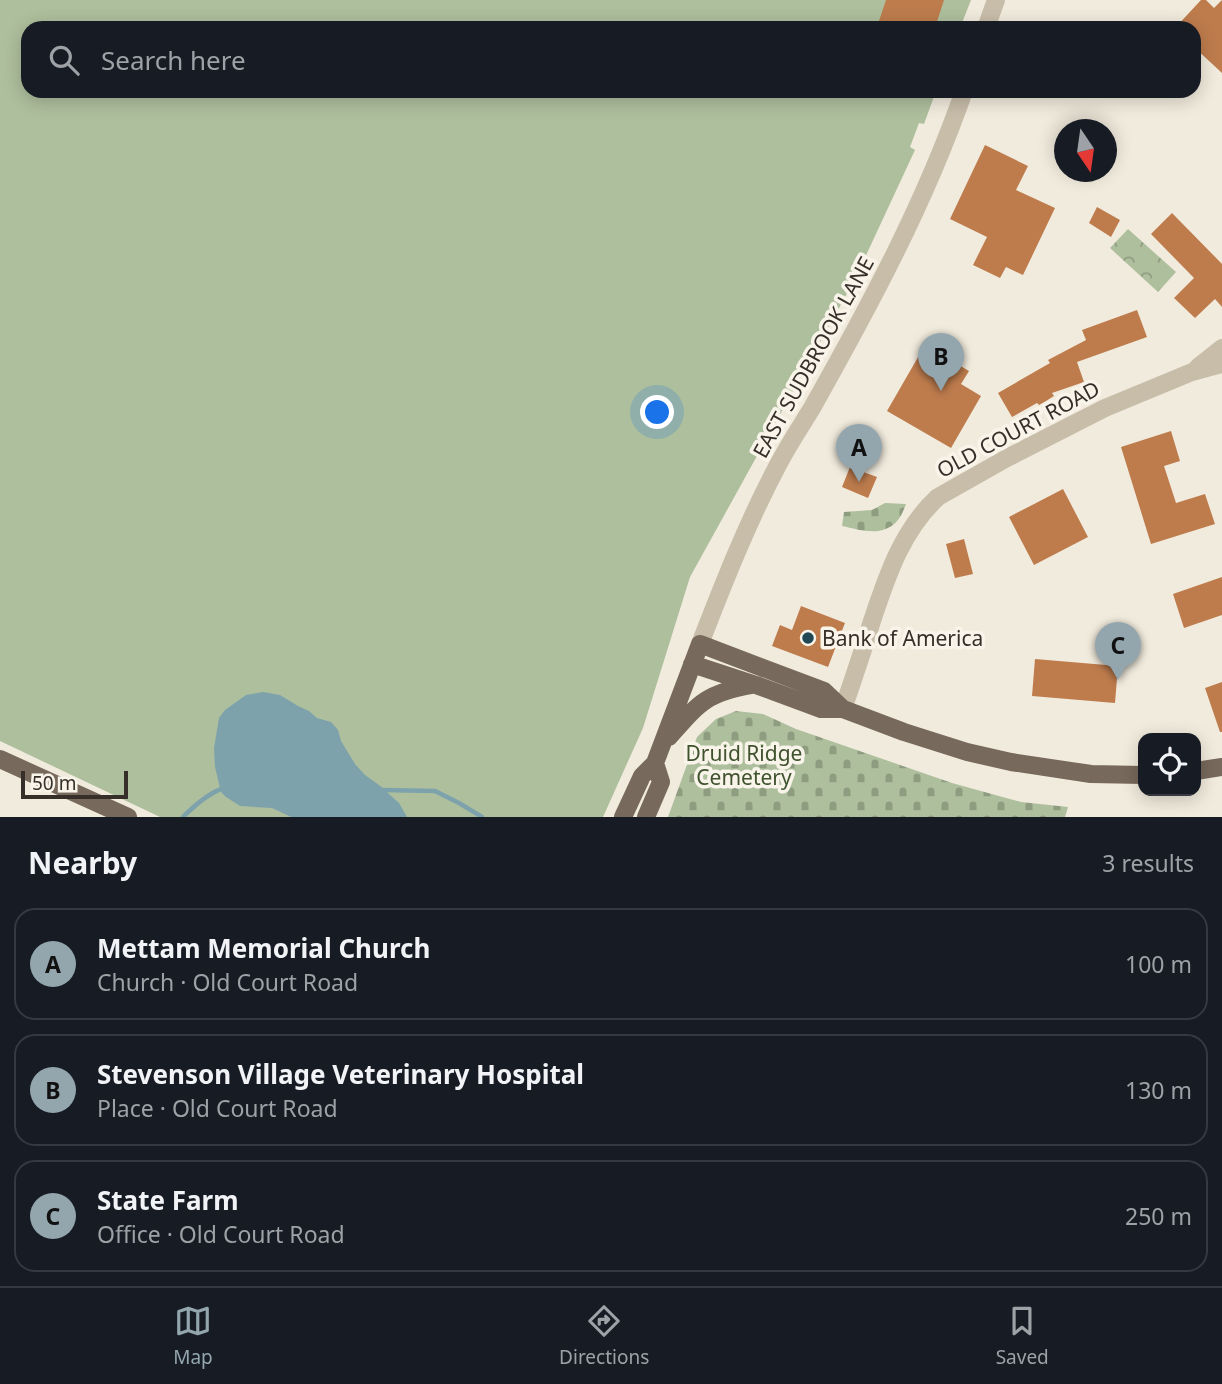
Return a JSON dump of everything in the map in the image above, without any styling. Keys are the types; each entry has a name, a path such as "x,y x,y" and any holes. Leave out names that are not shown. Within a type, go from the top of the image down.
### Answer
{"main road":[{"path":"623,817 642,776 656,763 700,644 824,691 843,709"},
{"path":"692,664 821,709 843,709 904,732 967,751 1035,767 1091,774 1138,775"},
{"path":"662,745 707,698 756,685"},
{"path":"0,759 128,817"},
{"path":"646,817 661,782 656,763"},
{"path":"1201,770 1222,767"}],"street":[{"path":"988,21 996,0"},
{"name":"EAST SUDBROOK LANE","path":"700,644 742,538 774,473 854,331 908,227 947,139 962,98"},
{"path":"1192,372 1222,348"},
{"name":"OLD COURT ROAD","path":"843,709 895,558 905,537 937,497 1070,424 1192,372 1222,364"}],"green space":[{"path":"0,0 971,0 963,21 21,21 21,98 933,98 924,124 919,123 910,147 915,150 855,279 690,577 643,728 603,817 160,817 0,741"},
{"path":"1128,229 1176,272 1158,292 1110,248"},
{"path":"885,503 906,504 892,526 872,531 842,526 844,512 872,510"},
{"name":"Druid Ridge Cemetery","path":"736,711 763,714 796,729 952,783 1021,802 1068,807 1065,817 668,817 697,737 716,719"}],"water":[{"path":"263,692 280,695 317,718 331,722 338,730 341,741 355,764 399,803 407,817 291,817 272,808 240,806 226,797 221,792 215,767 214,748 219,718 225,710 246,695"}],"building":[{"path":"886,0 944,0 937,21 879,21"},
{"path":"1201,0 1206,0 1214,8 1222,0 1222,73 1201,54 1201,21 1182,21"},
{"path":"985,145 1028,166 1016,190 1055,208 1023,275 1006,267 1000,278 973,265 987,237 950,219"},
{"path":"1097,207 1120,220 1111,237 1089,223"},
{"path":"1172,213 1222,264 1222,307 1215,299 1195,318 1174,298 1194,278 1151,234"},
{"path":"1137,310 1147,337 1077,362 1084,382 1052,393 1054,396 1046,401 1012,417 998,393 1050,363 1048,360 1086,340 1082,330"},
{"path":"925,345 969,371 961,384 981,396 951,448 887,411"},
{"path":"1171,431 1180,461 1164,466 1176,503 1205,494 1215,524 1151,544 1121,447"},
{"path":"850,467 877,477 868,498 842,487"},
{"path":"1063,489 1088,537 1034,565 1009,517"},
{"name":"Bank of America","path":"964,539 973,574 955,578 946,544"},
{"path":"1222,577 1222,615 1184,628 1173,594"},
{"name":"Bank of America","path":"801,606 845,623 828,667 772,646 780,625 792,630"},
{"path":"1035,659 1118,666 1115,703 1032,696"},
{"path":"1222,682 1222,732 1220,732 1205,688"}],"waterway":[{"path":"183,817 207,796 224,788"},
{"path":"381,790 435,791 482,817"}],"place":[{"name":"Stevenson Village Veterinary Hospital","path":"941,391"},
{"name":"Mettam Memorial Church","path":"859,482"},
{"name":"Bank of America","path":"808,638"},
{"name":"State Farm","path":"1118,680"}]}
